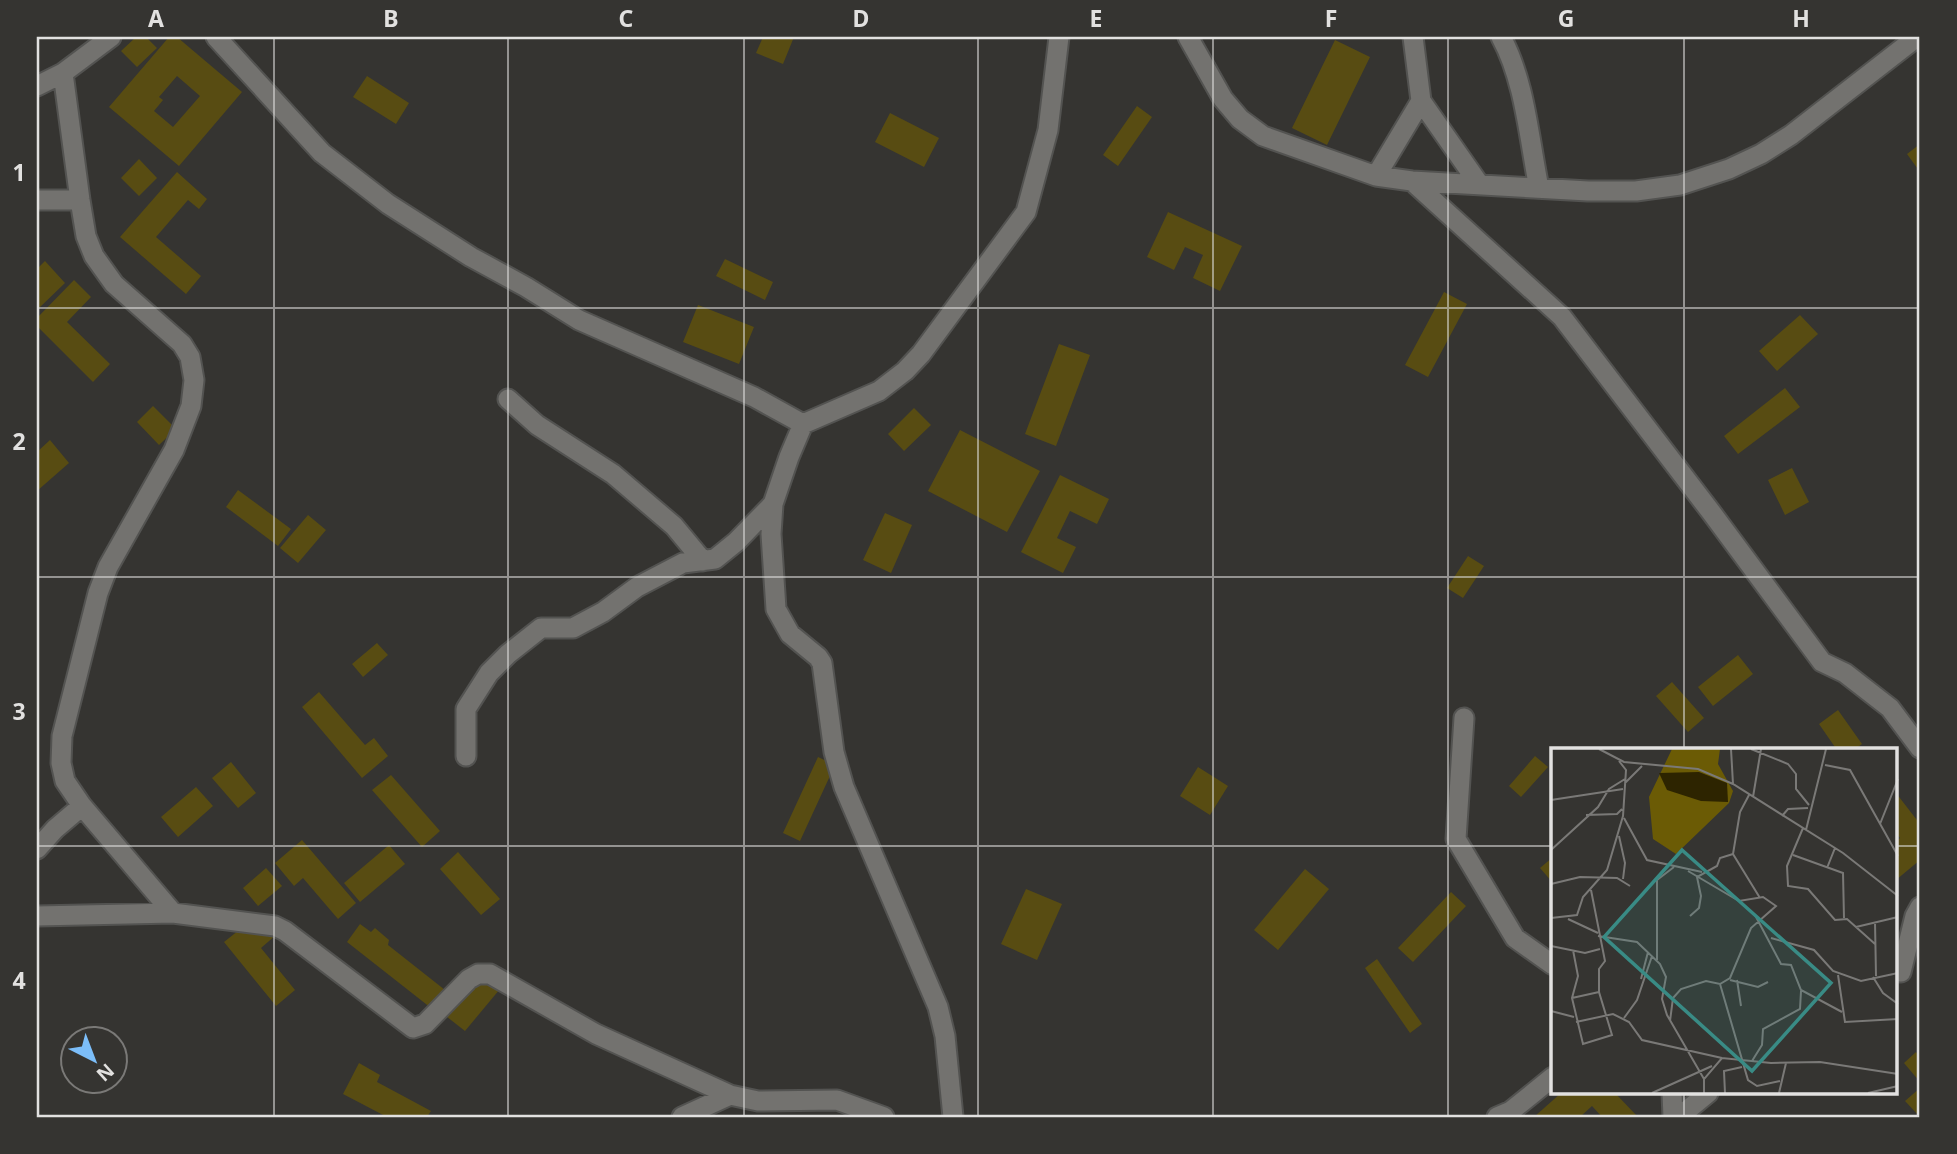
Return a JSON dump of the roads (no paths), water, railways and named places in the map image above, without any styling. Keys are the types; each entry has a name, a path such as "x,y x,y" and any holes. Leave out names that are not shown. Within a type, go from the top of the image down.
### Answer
{"street":[{"path":"37,86 63,73 111,37"},
{"path":"216,37 322,153 388,204 471,257 526,286 579,320 754,397 803,424"},
{"path":"953,1117 945,1036 938,1007 844,786 834,752 822,663 790,634 776,609 771,534 773,504 803,424 879,391 905,371 921,354 1026,212 1048,130 1059,37"},
{"path":"1188,37 1223,99 1240,119 1263,135 1376,176 1412,181 1636,191 1680,185 1729,169 1761,154 1791,135 1917,37"},
{"path":"1413,37 1421,101 1479,184"},
{"path":"1501,37 1515,72 1539,188"},
{"path":"63,73 86,236 94,256 114,284 181,344 190,358 194,380 191,406 174,450 108,567 98,593 62,737 61,763 65,781 82,806 173,913"},
{"path":"1376,176 1421,101"},
{"path":"1412,181 1562,317 1822,662 1845,673 1890,708 1920,748"},
{"path":"37,200 80,200"},
{"path":"508,399 537,425 613,474 674,526 703,561"},
{"path":"466,756 466,709 489,673 508,654 541,628 573,628 603,612 637,587 682,563 715,559 773,504"},
{"path":"1464,718 1456,839 1515,938 1551,964"},
{"path":"37,849 82,806"},
{"path":"1898,973 1920,906"},
{"path":"37,916 173,913 285,930 413,1028 425,1024 469,979 478,974 489,974 596,1034 730,1095 758,1101 837,1100 884,1117"},
{"path":"1898,973 1920,960"},
{"path":"1497,1117 1511,1111 1551,1079"},
{"path":"1672,1094 1673,1117"},
{"path":"1679,1117 1707,1094"},
{"path":"682,1117 730,1095"}]}
